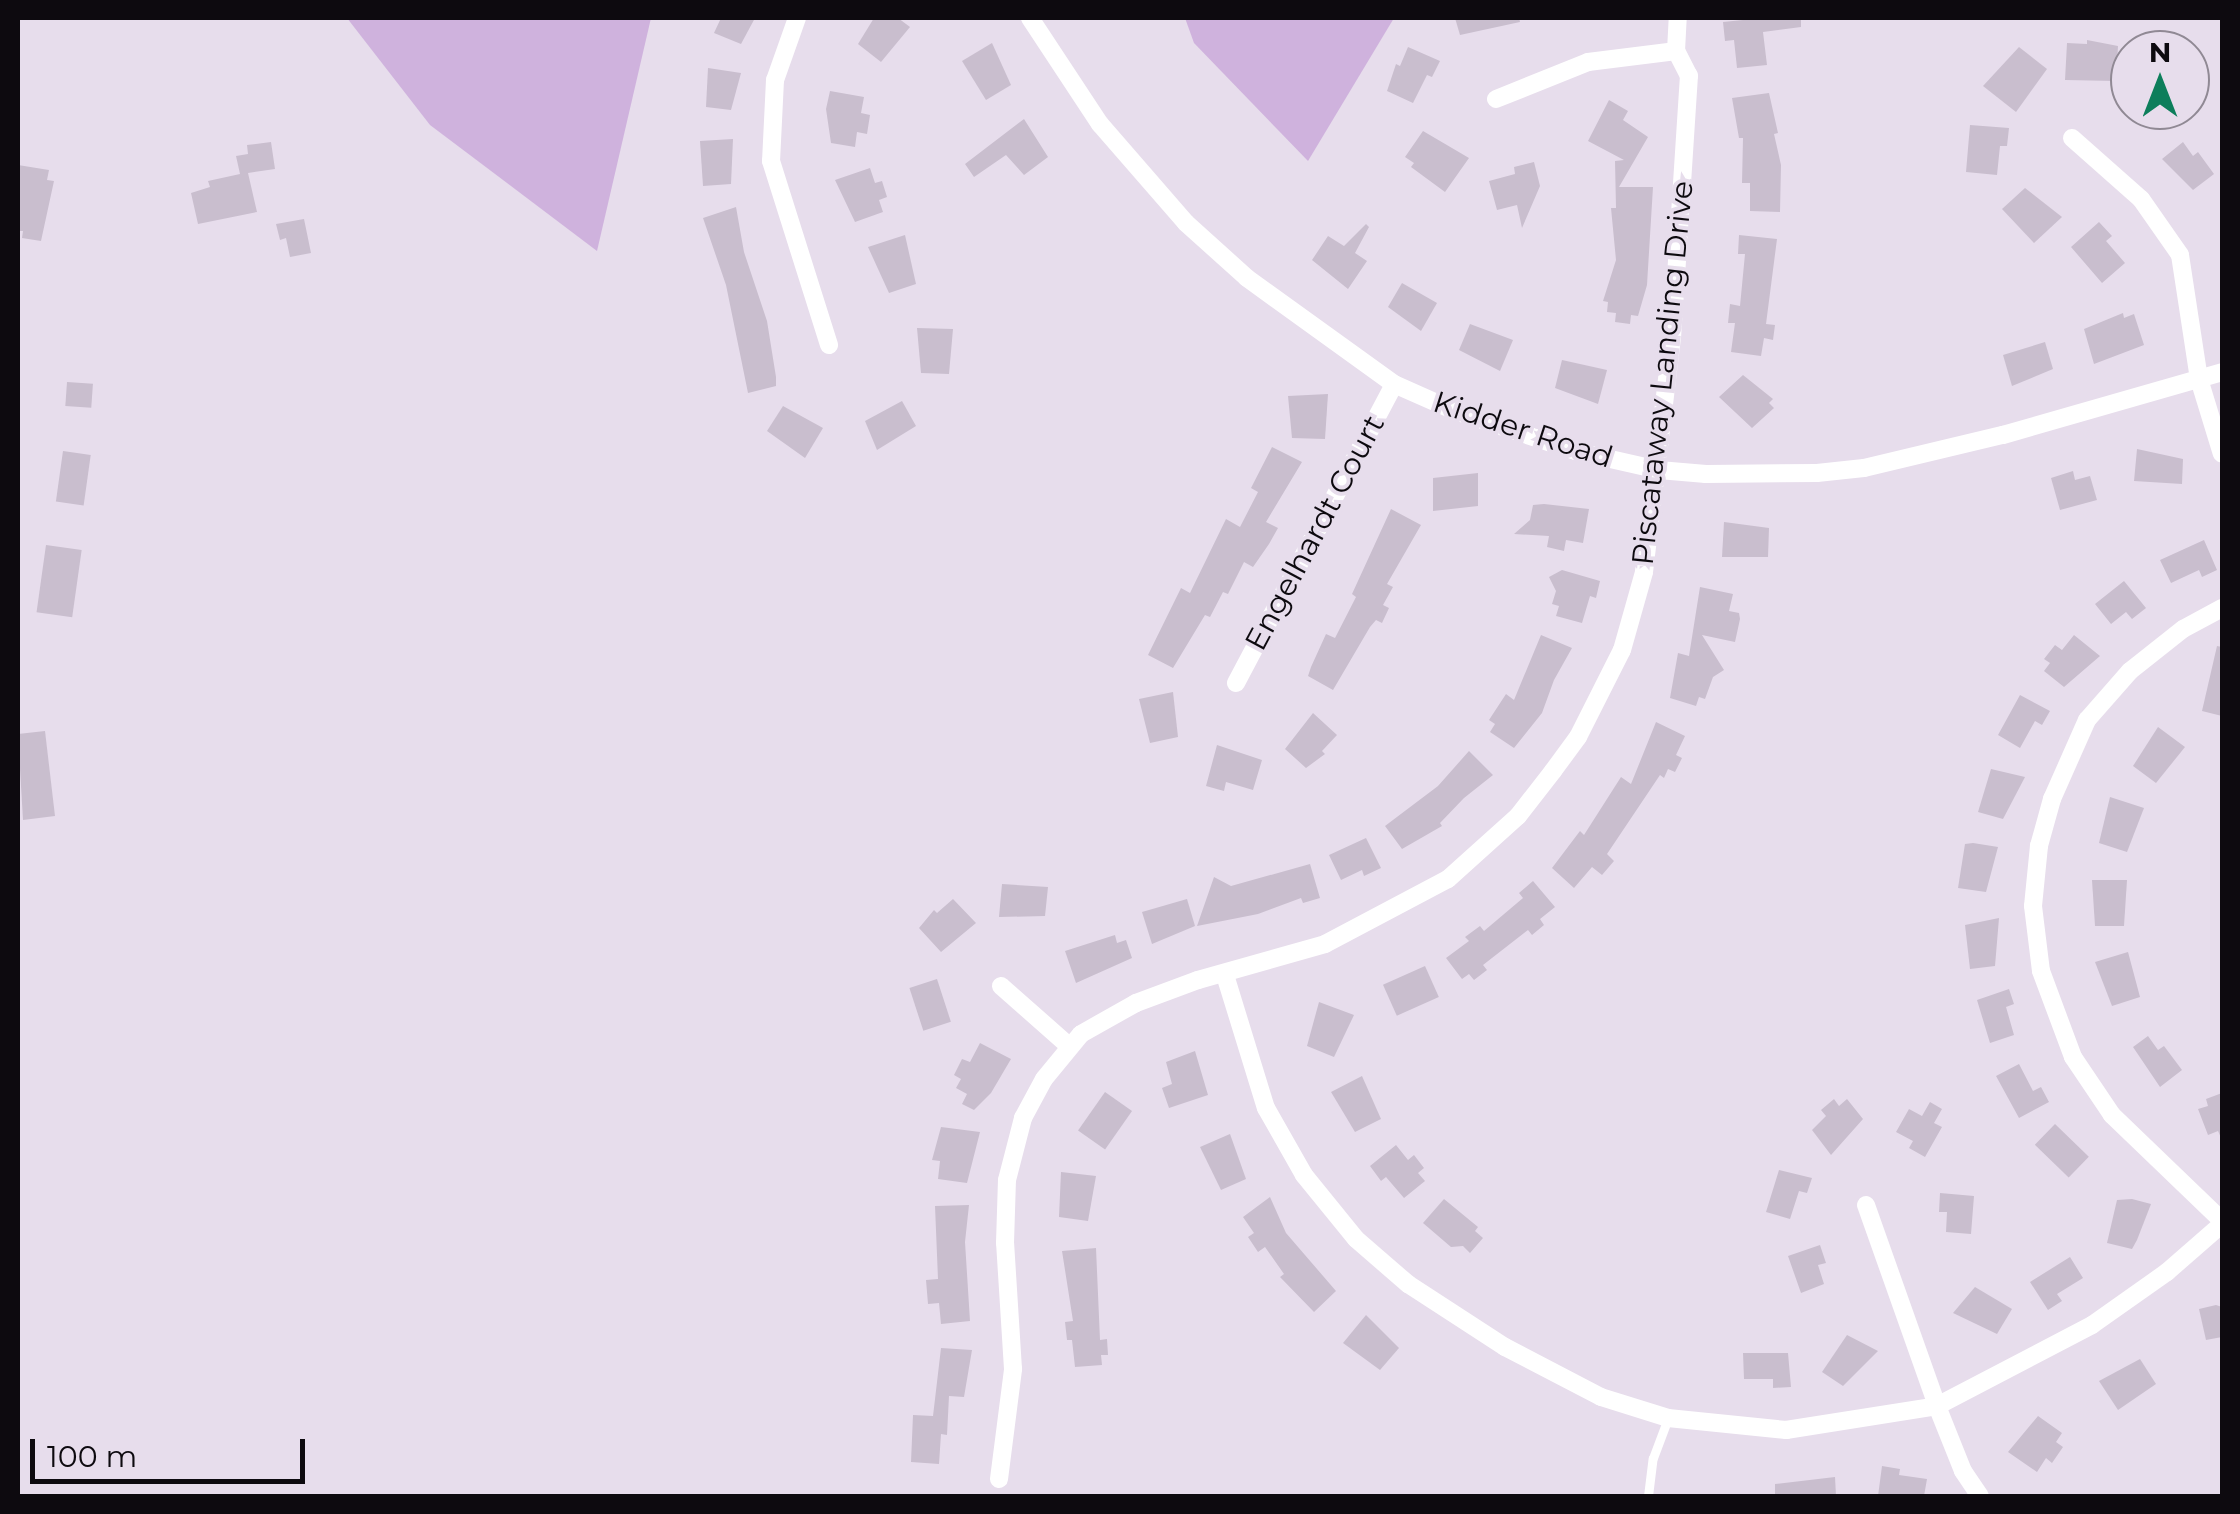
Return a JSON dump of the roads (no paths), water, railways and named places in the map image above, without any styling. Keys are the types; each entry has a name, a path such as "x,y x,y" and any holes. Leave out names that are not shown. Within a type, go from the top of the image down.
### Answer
{"street":[{"path":"797,18 775,80 770,161 829,346"},
{"name":"Kidder Road","path":"1030,18 1100,124 1186,223 1262,290 1394,384 1512,431 1659,470 1816,473 1906,461 2222,372"},
{"name":"Piscataway Landing Drive","path":"1000,1479 1013,1369 1005,1243 1007,1180 1022,1118 1069,1046 1081,1034 1136,1003 1325,944 1417,900 1448,879 1518,816 1578,736 1622,650 1644,572 1659,470 1689,76 1676,51 1678,18"},
{"path":"1496,100 1588,62 1676,51"},
{"path":"2072,138 2142,199 2180,255 2199,379 2222,454"},
{"name":"Engelhardt Court","path":"1236,682 1394,384"},
{"path":"1225,975 1266,1108 1304,1175 1356,1239 1408,1284 1505,1347 1600,1398 1668,1418 1786,1430 1936,1406 2092,1326 2167,1272 2222,1222 2112,1115 2073,1056 2041,971 2034,906 2039,846 2052,799 2087,720 2130,671 2183,629 2222,608"},
{"path":"1002,986 1069,1046"},
{"path":"1866,1206 1936,1406 1980,1496"}],"lane":[{"path":"1648,1496 1653,1458 1668,1418"}]}
